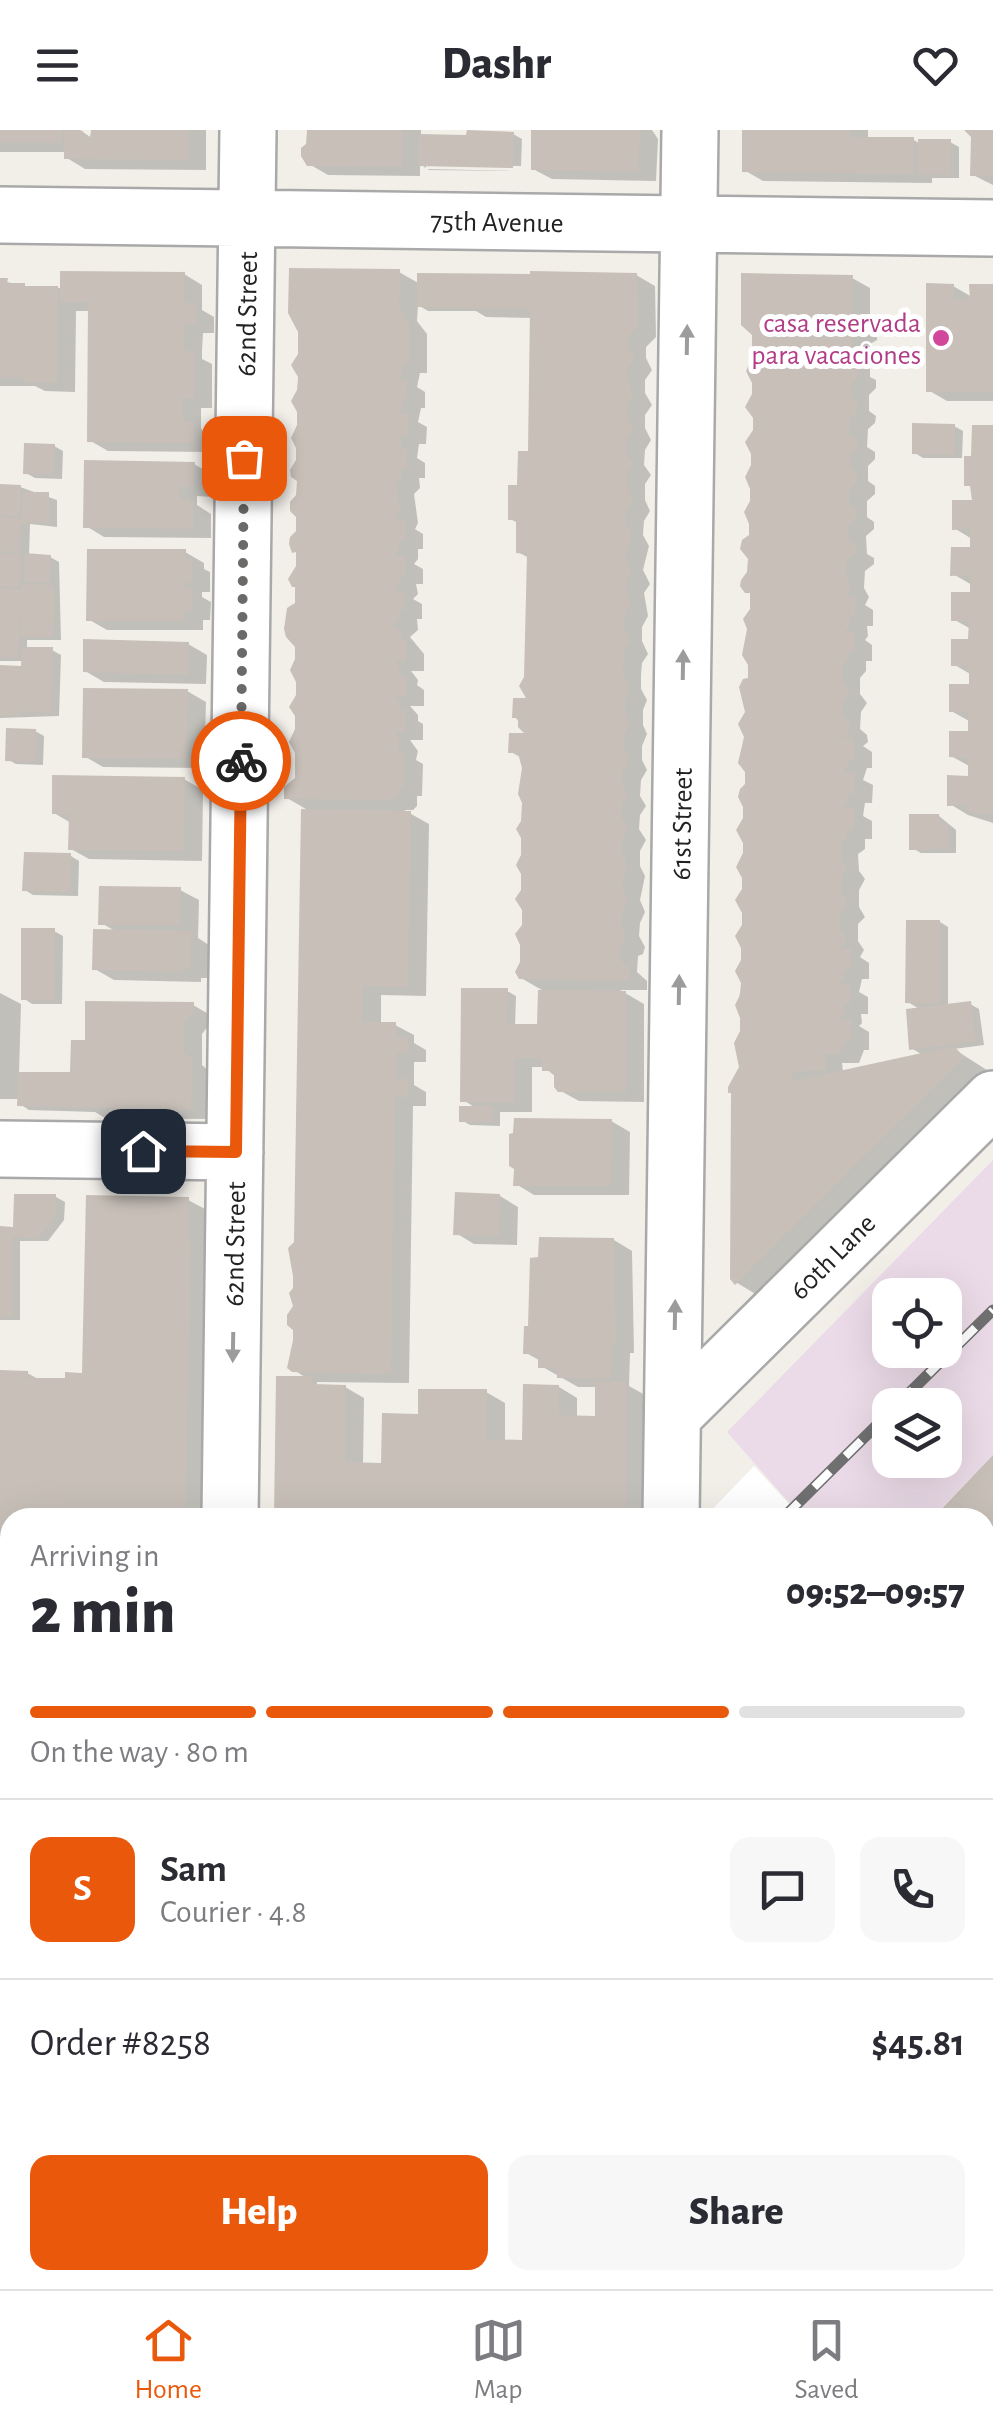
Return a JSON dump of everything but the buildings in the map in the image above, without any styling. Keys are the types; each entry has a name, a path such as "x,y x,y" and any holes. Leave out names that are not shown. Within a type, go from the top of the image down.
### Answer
{"street":[{"name":"62nd Street","path":"230,1508 248,130"},
{"name":"61st Street","path":"670,1508 690,130"},
{"name":"75th Avenue","path":"0,215 993,228"},
{"name":"60th Lane","path":"674,1415 993,1098"},
{"path":"0,1150 236,1152"}],"shaded area":[{"path":"993,1160 993,1455 942,1508 794,1508 727,1432 872,1284 872,1368 962,1368 962,1278 878,1278"}],"pier":[{"path":"754,1466 793,1508 714,1508"}],"railway":[{"path":"914,1388 993,1310"},
{"path":"793,1508 872,1430"}],"way so far":[{"path":"241,761 244,458"}],"place":[{"name":"casa reservada para vacaciones","path":"941,338"}],"route":[{"path":"143,1151 236,1152 241,761"}]}
